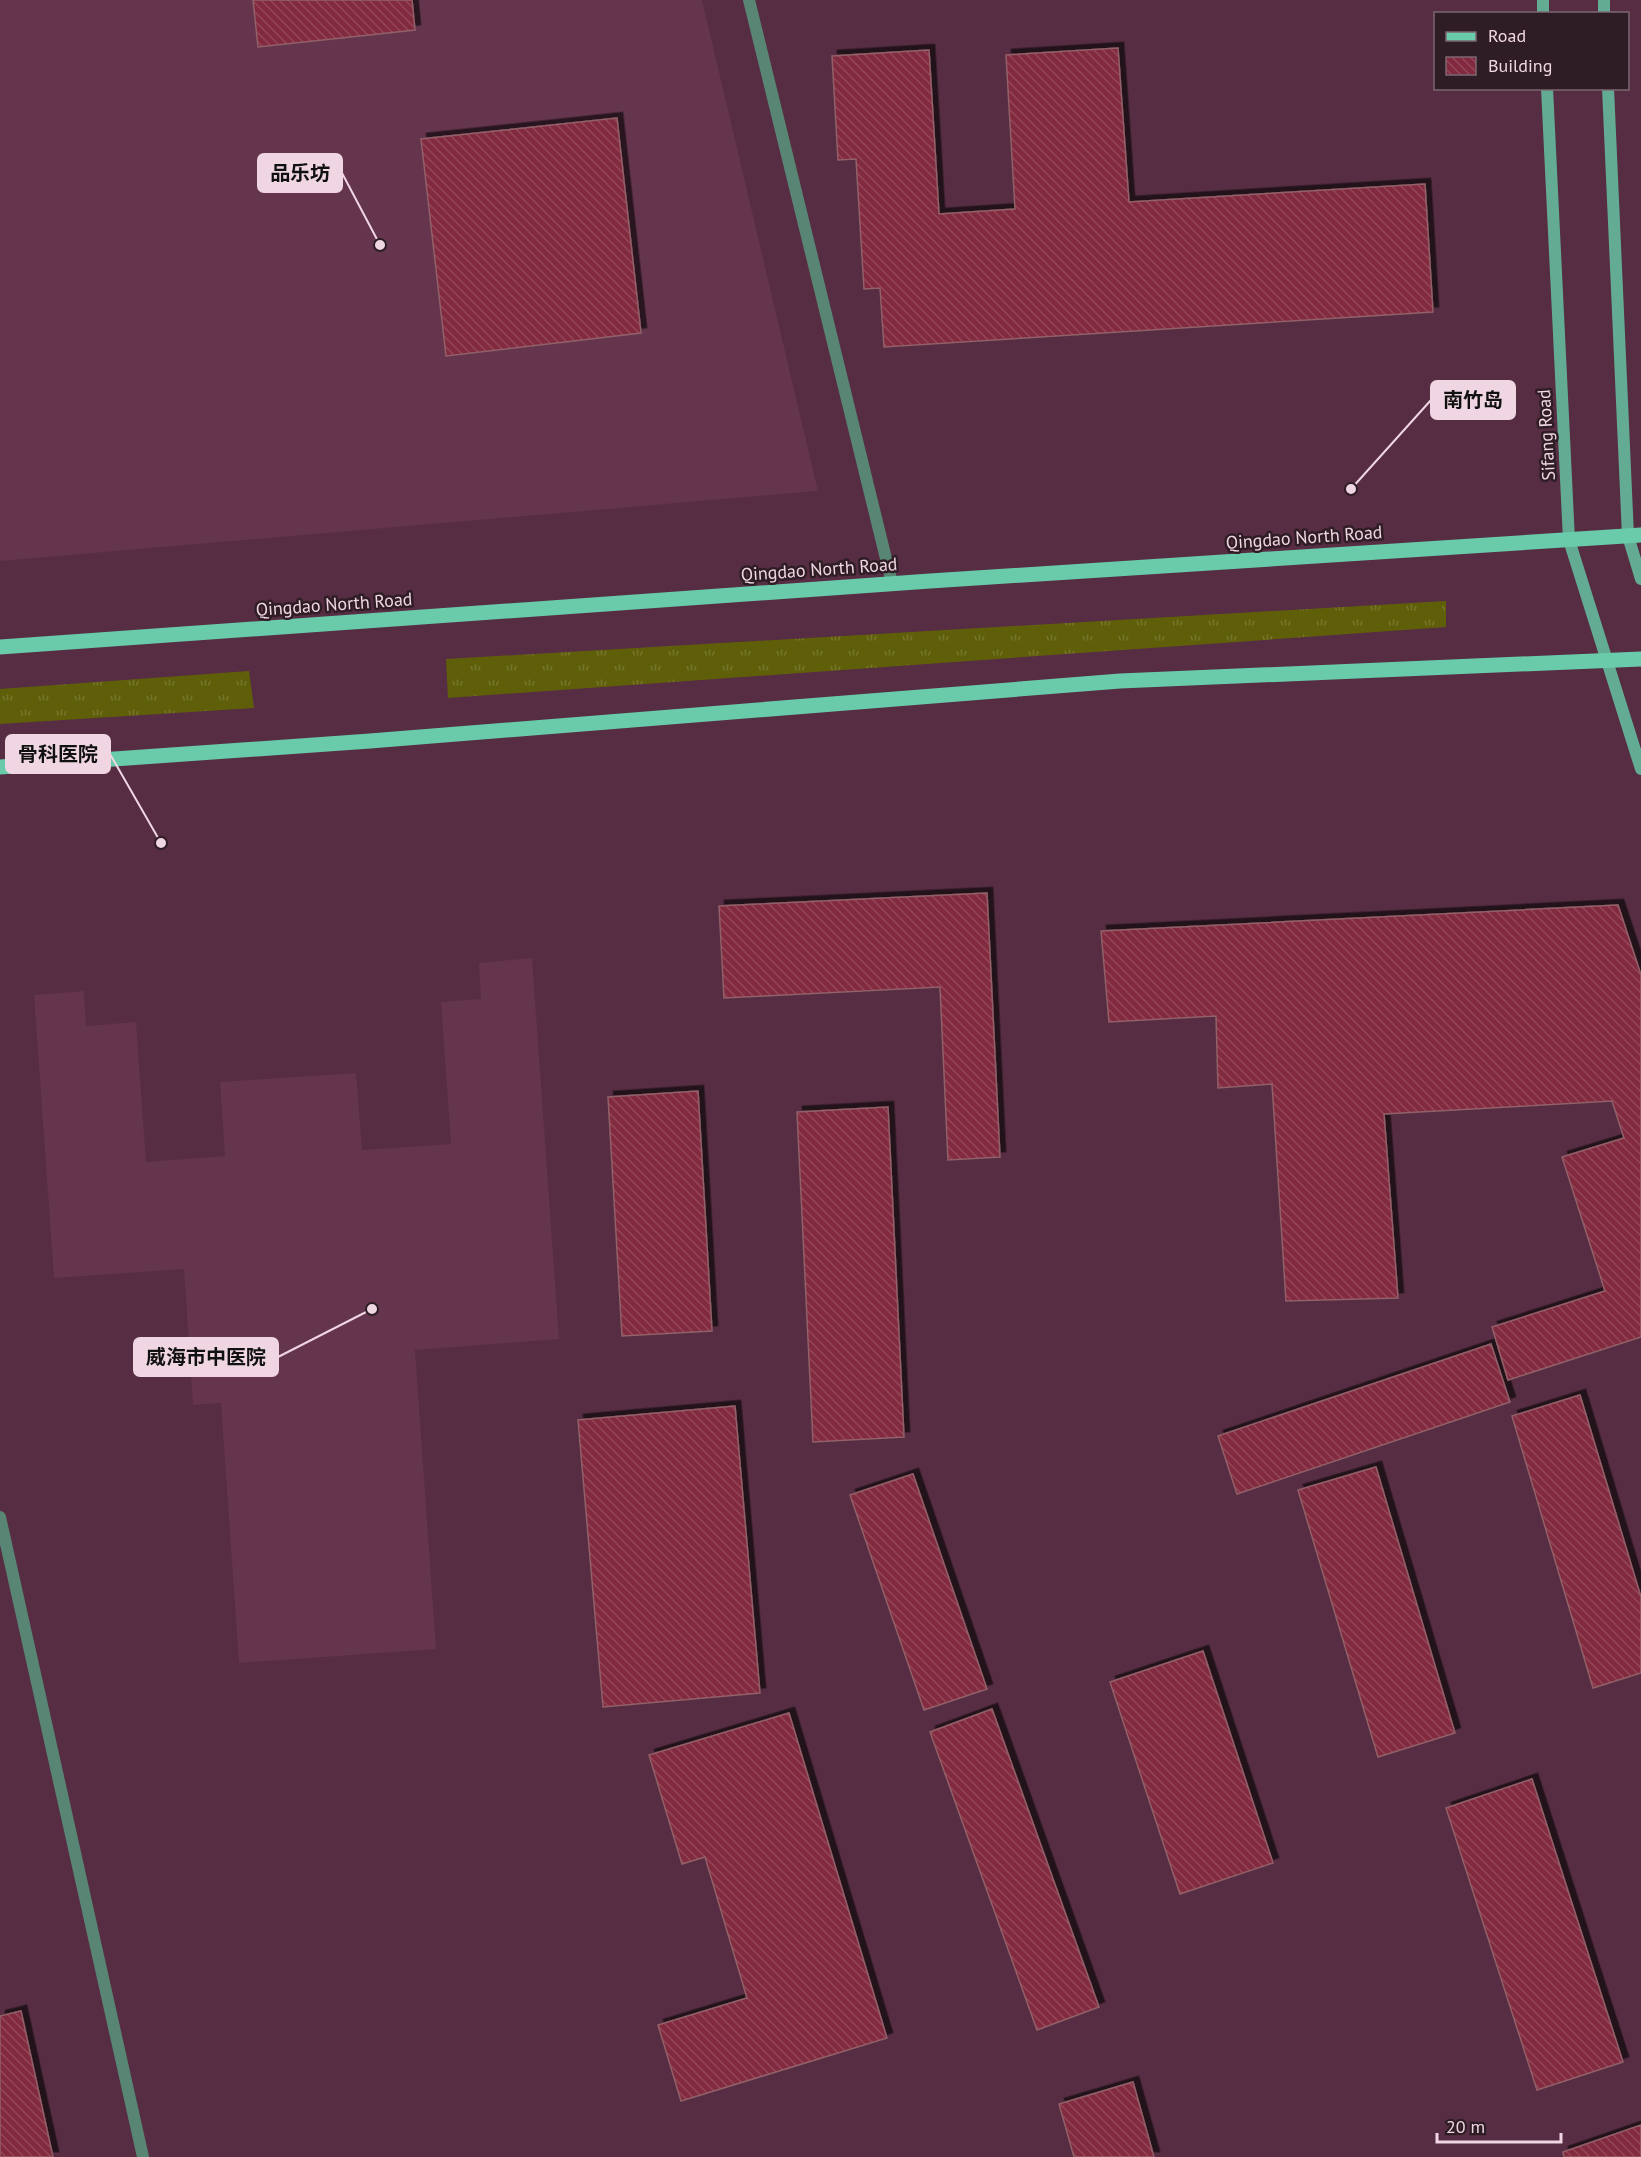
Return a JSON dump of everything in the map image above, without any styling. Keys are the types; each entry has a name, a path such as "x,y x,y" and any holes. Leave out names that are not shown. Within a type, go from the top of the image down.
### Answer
{"main road":[{"name":"Sifang Road","path":"1547,90 1569,540 1641,769"},
{"path":"1608,90 1635,536 1641,579"},
{"name":"Qingdao North Road","path":"0,647 892,583 1635,536"},
{"path":"0,767 370,741 1120,681 1641,659"}],"street":[{"path":"748,0 892,583"},
{"path":"0,1517 143,2157"}],"shaded area":[{"path":"0,0 702,0 818,491 0,561"},
{"path":"532,958 559,1339 415,1350 436,1649 239,1663 221,1403 193,1405 184,1269 54,1278 34,995 84,991 86,1026 136,1022 146,1162 225,1156 220,1082 356,1073 362,1150 451,1144 441,1002 481,999 479,963"}],"green space":[{"path":"1446,601 1446,627 448,698 446,659"},
{"path":"249,671 254,708 0,724 0,689"}],"building":[{"path":"253,0 412,0 415,30 258,47"},
{"path":"1118,48 1129,202 1425,184 1433,312 884,347 880,288 864,289 856,159 838,160 832,56 929,50 939,214 1015,209 1006,55"},
{"path":"617,118 641,333 446,356 421,139"},
{"path":"987,893 1000,1157 948,1160 940,987 724,998 719,906"},
{"path":"1618,905 1641,975 1641,1337 1508,1380 1492,1327 1605,1291 1562,1157 1624,1138 1612,1101 1384,1114 1398,1298 1286,1301 1272,1084 1218,1088 1216,1016 1109,1022 1101,931"},
{"path":"698,1091 712,1331 622,1336 608,1097"},
{"path":"888,1107 904,1437 813,1442 797,1112"},
{"path":"1491,1344 1510,1402 1237,1494 1218,1436"},
{"path":"1580,1395 1641,1597 1641,1673 1593,1688 1512,1416"},
{"path":"735,1406 760,1693 603,1707 578,1420"},
{"path":"1376,1467 1455,1733 1378,1757 1298,1490"},
{"path":"913,1474 987,1689 924,1710 850,1495"},
{"path":"1203,1651 1273,1863 1180,1894 1110,1682"},
{"path":"992,1709 1099,2007 1037,2030 930,1732"},
{"path":"789,1713 887,2038 681,2101 658,2025 747,1998 705,1857 682,1864 649,1755"},
{"path":"1532,1779 1623,2062 1537,2090 1446,1808"},
{"path":"21,2011 53,2157 0,2157 0,2016"},
{"path":"1133,2082 1154,2157 1074,2157 1059,2104"},
{"path":"1641,2125 1641,2157 1564,2157 1563,2152"}],"place":[{"name":"品乐坊","path":"380,245"},
{"name":"南竹岛","path":"1351,489"},
{"name":"骨科医院","path":"161,843"},
{"name":"威海市中医院","path":"372,1309"}]}
